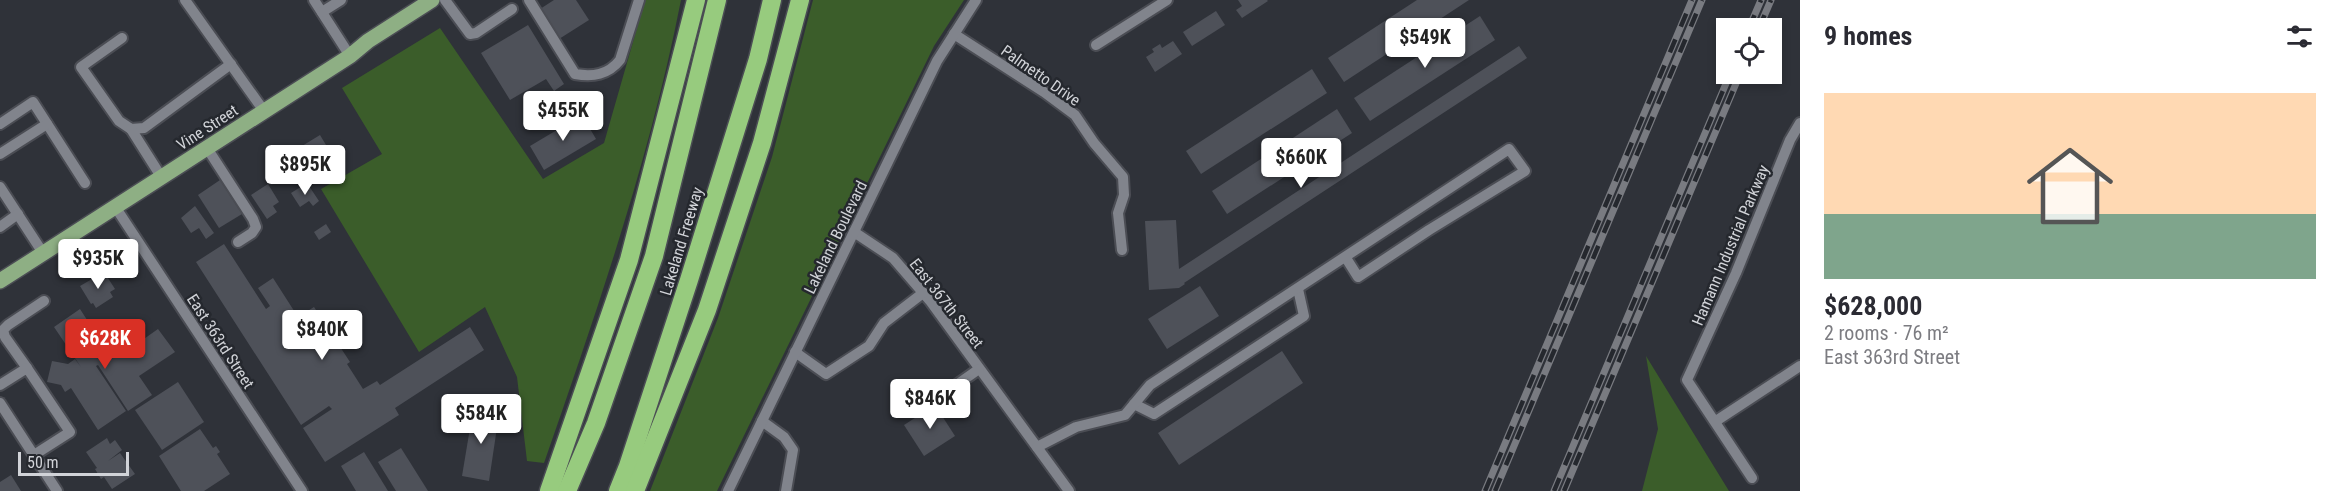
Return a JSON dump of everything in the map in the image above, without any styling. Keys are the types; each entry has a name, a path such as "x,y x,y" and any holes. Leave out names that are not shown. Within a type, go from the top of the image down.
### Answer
{"highway":[{"path":"549,491 629,260 696,0"},
{"name":"Lakeland Freeway","path":"567,491 596,423 654,256 717,0"},
{"name":"Lakeland Freeway","path":"618,491 690,280 758,59 772,0"},
{"path":"636,491 707,310 762,143 800,0"}],"main road":[{"name":"Vine Street","path":"0,281 350,56 368,41 432,0"}],"street":[{"path":"185,0 264,111"},
{"path":"314,0 350,56"},
{"path":"322,12 341,0"},
{"path":"445,0 471,34 512,9"},
{"path":"529,0 575,74 588,76 602,74 614,68 620,60 639,0"},
{"name":"Lakeland Boulevard","path":"728,491 937,61 976,0"},
{"path":"1096,45 1167,0"},
{"name":"Palmetto Drive","path":"954,34 1044,92 1075,115 1094,143 1123,177 1124,195 1118,213 1122,250"},
{"path":"122,38 81,68 120,121 131,129 162,178"},
{"path":"131,129 144,128 231,64"},
{"path":"0,124 33,102 85,183"},
{"name":"Hamann Industrial Parkway","path":"1716,421 1687,380 1736,273 1790,140 1800,123"},
{"path":"0,154 47,124"},
{"path":"207,148 256,227 238,242"},
{"path":"1037,447 1076,427 1125,415 1150,385 1509,149 1525,171 1358,277 1346,258"},
{"path":"0,187 43,253"},
{"name":"East 363rd Street","path":"116,207 302,491"},
{"path":"0,227 18,214"},
{"name":"East 367th Street","path":"854,232 892,258 923,293 1069,491"},
{"path":"1134,404 1154,414 1304,316 1298,289"},
{"path":"795,352 826,374 869,346 884,323 923,293"},
{"path":"34,455 70,432 5,337 3,330 44,301"},
{"path":"1752,478 1716,421 1800,366"},
{"path":"0,385 27,368"},
{"path":"938,398 979,369"},
{"path":"0,403 34,455 52,489"},
{"path":"762,421 784,437 793,450 786,491"}],"green space":[{"path":"645,0 681,0 654,118 621,234 544,463 527,461 517,377 485,307 419,352 321,189 382,154 342,88 440,28 543,179 604,143"},
{"path":"813,0 964,0 934,46 717,491 650,491 718,318 772,157"},
{"path":"1646,356 1729,491 1642,491 1658,429"}],"building":[{"path":"554,0 576,0 589,20 559,39 540,9"},
{"path":"1238,0 1268,1 1242,18 1236,10 1242,6"},
{"path":"1417,0 1469,0 1344,82 1328,58"},
{"path":"1216,11 1225,25 1192,46 1183,32"},
{"path":"1480,16 1495,40 1370,121 1354,98"},
{"path":"528,25 564,84 554,91 546,79 510,100 481,53"},
{"path":"1173,41 1182,54 1155,72 1146,57 1160,44 1162,48"},
{"path":"1519,46 1527,58 1179,288 1149,290 1145,221 1176,220 1179,269"},
{"path":"1312,69 1327,93 1201,174 1186,151"},
{"path":"1337,109 1352,133 1227,214 1212,191"},
{"path":"582,115 596,139 544,170 530,146"},
{"path":"320,135 329,150 326,152 329,157 319,163 316,159 312,162 302,146"},
{"path":"220,180 242,214 219,228 198,195"},
{"path":"307,183 319,201 313,206 309,201 300,207 291,193"},
{"path":"268,184 279,202 273,206 277,212 267,219 251,195"},
{"path":"195,206 214,233 206,239 199,228 191,233 181,218"},
{"path":"326,224 331,232 319,240 314,232"},
{"path":"224,244 266,309 270,306 258,288 273,278 298,317 314,307 350,362 347,364 363,389 377,381 380,385 470,327 484,350 395,408 399,415 325,462 303,428 332,409 329,406 301,425 196,262"},
{"path":"104,272 115,289 110,292 113,297 96,308 80,286"},
{"path":"1200,286 1219,316 1167,349 1148,319"},
{"path":"80,309 111,357 122,350 124,353 158,329 175,352 139,376 152,395 128,411 98,365 96,366 126,411 98,430 71,388 65,392 61,385 47,382 52,361 68,364 75,359 81,367 54,327"},
{"path":"1282,351 1303,383 1179,465 1158,433"},
{"path":"178,382 204,422 162,450 135,410"},
{"path":"935,405 955,436 924,456 904,425"},
{"path":"473,410 499,414 489,481 462,476"},
{"path":"200,429 213,448 216,446 220,452 217,454 230,474 204,491 181,491 159,456"},
{"path":"107,438 110,444 115,440 122,450 108,461 120,453 135,474 112,489 104,477 101,479 95,469 97,468 86,452"},
{"path":"401,448 428,491 396,491 378,462"},
{"path":"364,452 388,491 356,491 341,466"},
{"path":"11,475 21,491 0,491 0,482"}],"railway":[{"path":"1485,491 1692,0"},
{"path":"1495,491 1702,0"},
{"path":"1753,18 1761,0"},
{"path":"1763,18 1771,0"},
{"path":"1554,491 1726,84"},
{"path":"1564,491 1736,84"}]}
